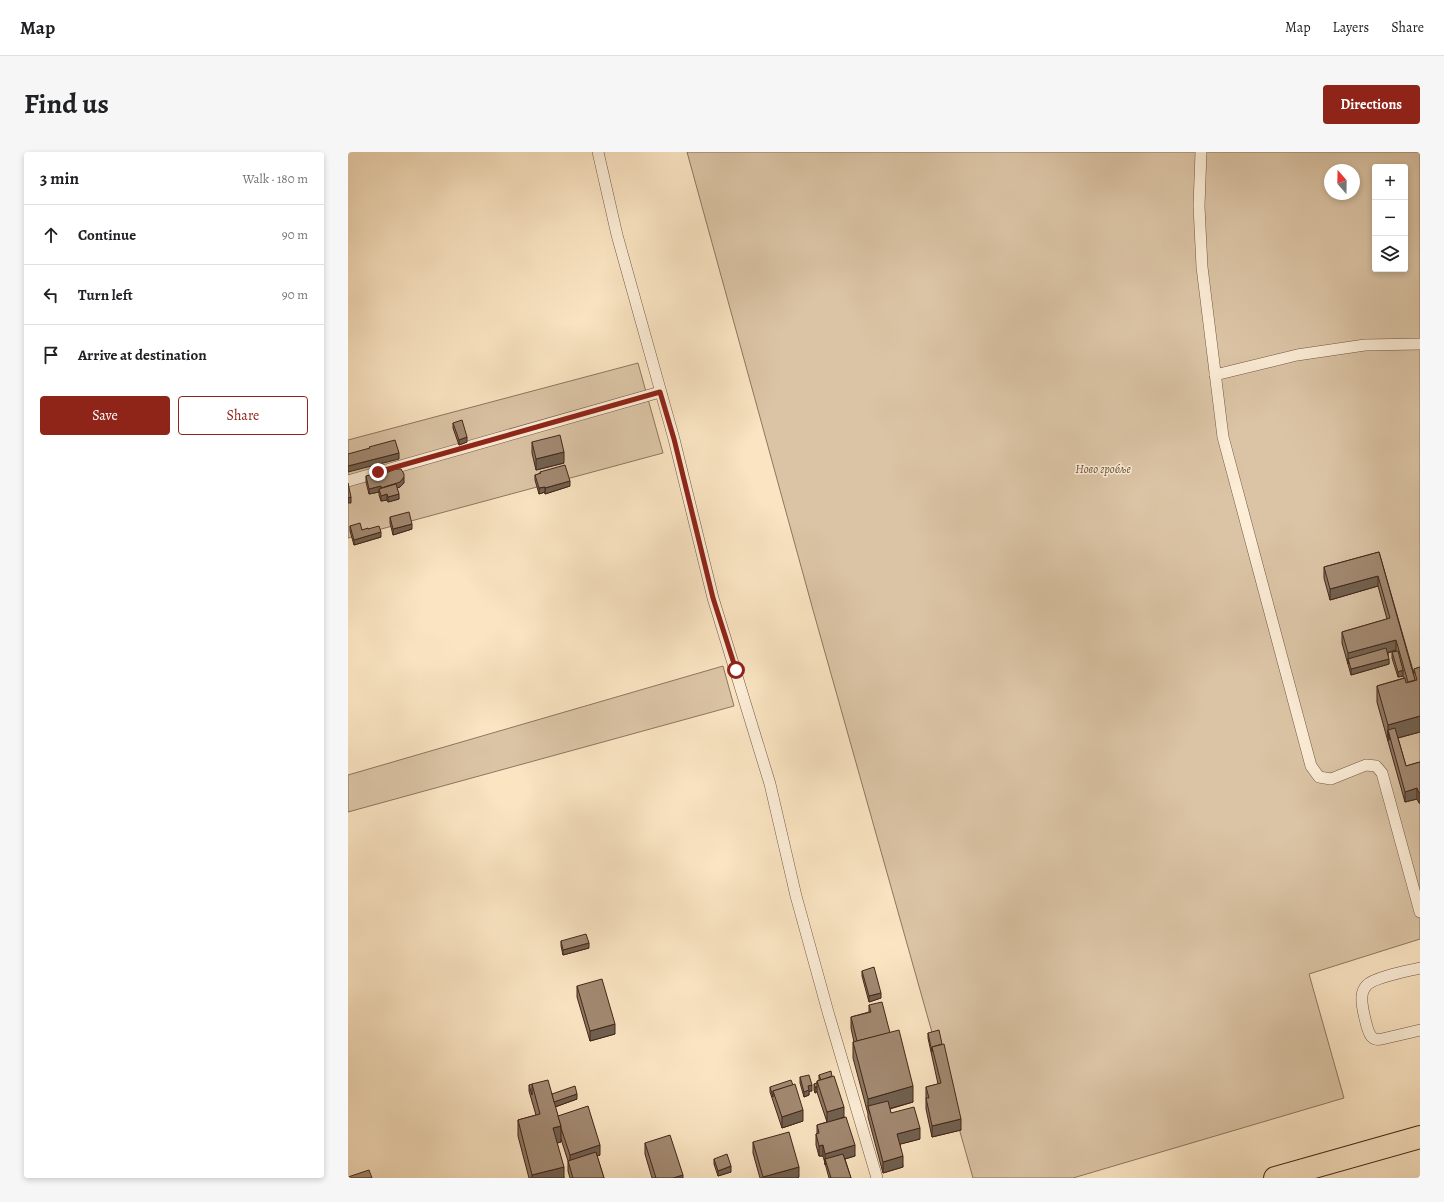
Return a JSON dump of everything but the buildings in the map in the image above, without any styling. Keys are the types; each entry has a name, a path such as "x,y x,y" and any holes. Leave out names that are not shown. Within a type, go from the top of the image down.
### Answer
{"main road":[{"path":"1275,1178 1420,1137"}],"lane":[{"path":"598,152 616,235 674,439 713,598 770,784 796,896 828,1012 877,1178"},
{"path":"1201,152 1199,206 1202,267 1223,437 1311,766 1319,777 1331,779 1366,765 1376,766 1382,772 1420,912"},
{"path":"1215,375 1312,353 1365,345 1420,344"},
{"path":"348,481 660,392"},
{"path":"1420,968 1375,980 1367,985 1363,991 1362,997 1369,1032 1374,1039 1382,1040 1420,1030"}],"green space":[{"name":"Ново гробље","path":"687,152 1420,152 1420,939 1309,974 1344,1098 1073,1178 973,1178 813,610"},
{"path":"638,363 663,453 348,538 348,440"},
{"path":"723,666 734,706 348,812 348,775"}],"route":[{"path":"378,472 660,392 674,439 713,598 736,670"}]}
